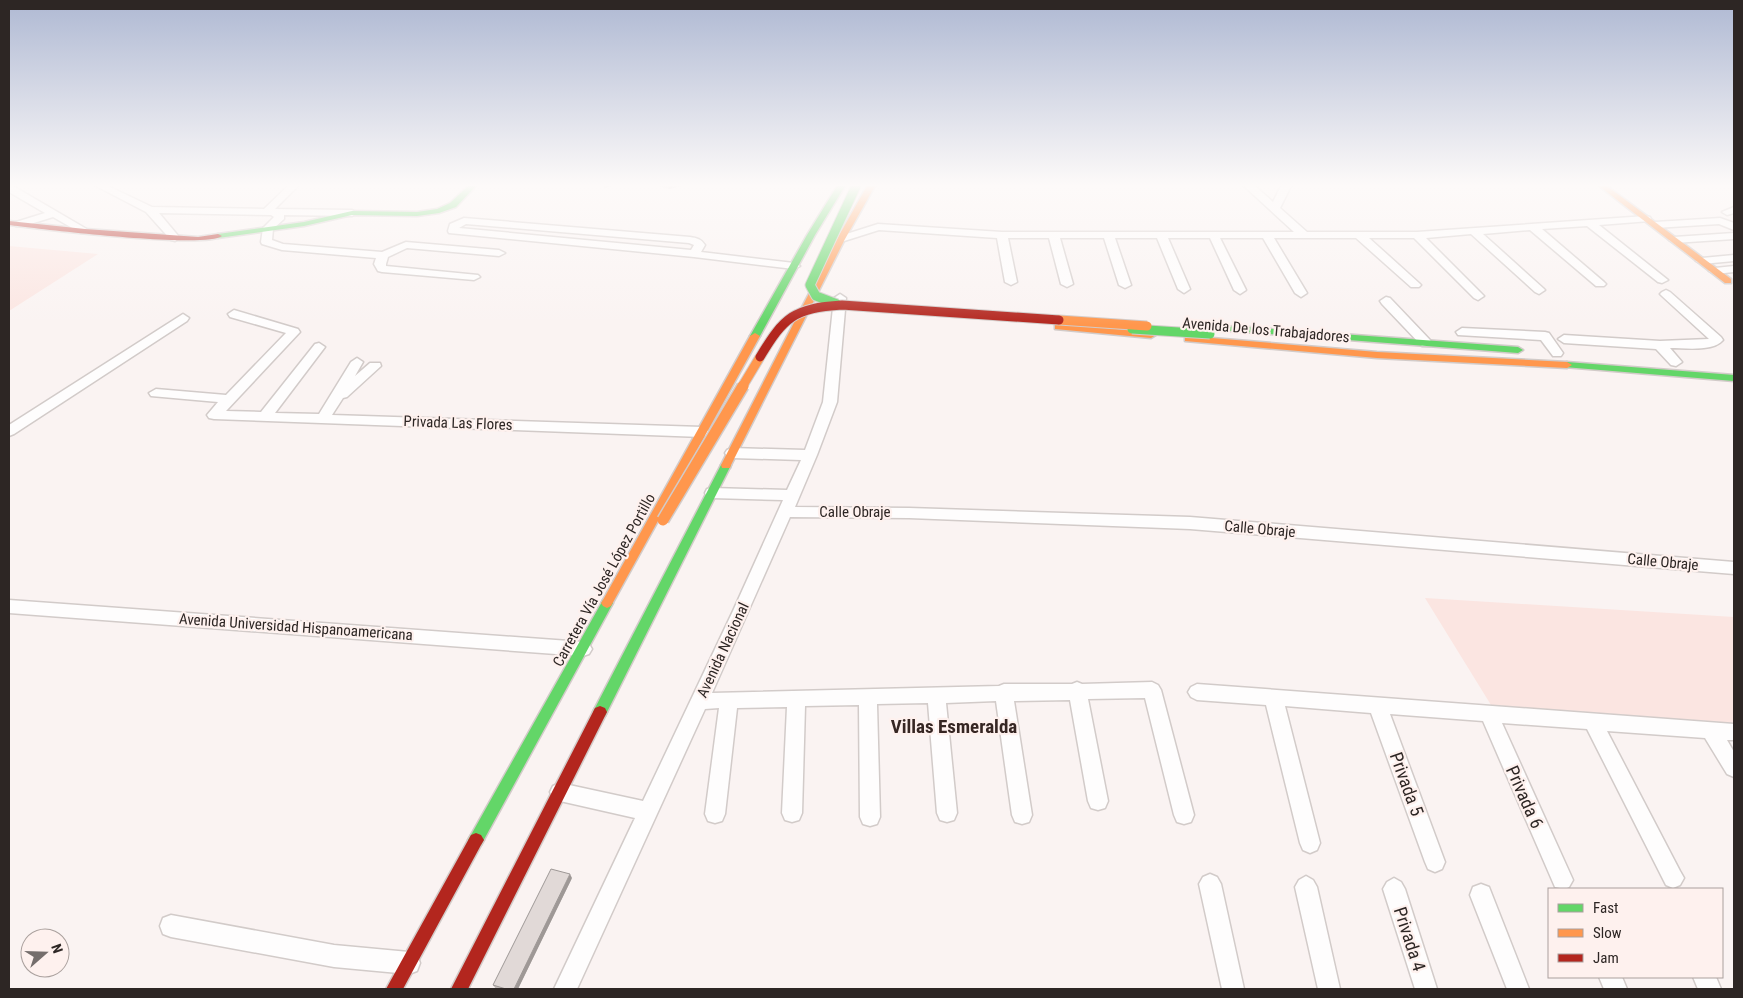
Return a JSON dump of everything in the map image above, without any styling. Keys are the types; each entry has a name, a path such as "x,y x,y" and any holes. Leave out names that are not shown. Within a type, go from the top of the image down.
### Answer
{"main road":[{"path":"105,233 198,239 239,233"},
{"name":"Carretera Vía José López Portillo","path":"394,989 814,233"},
{"path":"834,233 811,281 810,289 813,294 828,302 927,313 1485,354 1536,355"},
{"path":"459,989 845,233"},
{"path":"1664,233 1728,281"},
{"path":"822,277 822,288 839,303"},
{"name":"Avenida De los Trabajadores","path":"799,323 813,312 839,303 1426,343 1734,378"},
{"name":"Avenida De los Trabajadores","path":"839,303 1377,355 1536,355 1557,353 1734,366"},
{"path":"606,606 663,520 776,329 783,320 794,313 824,305 842,305 1147,326 1223,328"}],"street":[{"path":"170,233 175,238"},
{"path":"267,233 266,242 282,247 382,255 406,245 499,253"},
{"path":"469,233 694,254 794,266"},
{"path":"602,233 690,240 698,242 700,246 694,254"},
{"path":"842,239 861,233"},
{"path":"964,233 1002,235 1303,234 1360,236 1452,233"},
{"path":"1476,233 1538,290"},
{"path":"1540,233 1600,284"},
{"path":"1601,233 1662,280"},
{"path":"1108,234 1125,284"},
{"path":"1161,234 1184,289"},
{"path":"1213,234 1240,290"},
{"path":"1266,234 1300,293"},
{"path":"1002,235 1011,282"},
{"path":"1054,235 1068,284"},
{"path":"1417,235 1478,296"},
{"path":"1360,236 1415,285"},
{"path":"1674,240 1734,236"},
{"path":"382,255 380,264 382,269 474,278"},
{"path":"1702,261 1734,258"},
{"path":"1715,271 1734,269"},
{"path":"1564,339 1660,345 1712,343 1718,340 1666,294"},
{"path":"1386,301 1426,343"},
{"name":"Avenida Nacional","path":"565,989 741,611 810,455 830,402 839,303"},
{"path":"156,393 229,399 294,332 234,314"},
{"path":"9,431 183,318"},
{"path":"1462,332 1545,336 1557,353"},
{"path":"1660,345 1676,362"},
{"path":"265,416 319,346"},
{"path":"338,396 338,390 357,362"},
{"path":"323,418 338,396 375,366"},
{"name":"Privada Las Flores","path":"229,399 214,415 702,432"},
{"path":"732,453 810,455"},
{"path":"712,493 792,495"},
{"name":"Calle Obraje","path":"784,512 909,512 1190,523 1734,568"},
{"name":"Avenida Universidad Hispanoamericana","path":"9,606 582,649"},
{"path":"699,701 1077,690 1152,690 1184,814"},
{"path":"1077,690 1098,801"},
{"path":"1004,692 1022,815"},
{"path":"1197,692 1734,732"},
{"path":"936,694 947,813"},
{"path":"868,696 870,817"},
{"path":"792,814 796,698"},
{"path":"1274,699 1310,843"},
{"path":"715,814 729,700"},
{"name":"Privada 5","path":"1378,706 1435,862"},
{"name":"Privada 6","path":"1489,714 1562,880"},
{"path":"1592,721 1673,878"},
{"path":"1710,730 1734,768"},
{"path":"560,792 647,812"},
{"path":"1210,884 1233,989"},
{"path":"1306,886 1329,989"},
{"name":"Privada 4","path":"1394,889 1426,989"},
{"path":"1480,895 1518,989"},
{"path":"171,926 334,956 409,963"}],"shaded area":[{"path":"9,246 98,254 9,311"},
{"path":"1425,598 1734,617 1734,723 1491,705"}],"building":[{"path":"551,869 570,874 514,989 493,985"}],"traffic: fast":[{"path":"218,236 243,233"},
{"path":"755,336 812,233"},
{"path":"834,233 810,285 816,296 837,304"},
{"path":"1132,329 1210,334"},
{"path":"1233,329 1518,350"},
{"path":"1567,365 1734,378"},
{"path":"600,712 726,465"},
{"path":"476,840 607,603"}],"traffic: slow":[{"path":"726,465 845,233"},
{"path":"1664,233 1728,281"},
{"path":"1059,320 1147,326"},
{"path":"1058,327 1151,335"},
{"path":"607,603 755,336"},
{"path":"1188,339 1377,355 1567,365"},
{"path":"663,520 760,357"}],"traffic: jam":[{"path":"107,233 198,239 218,236"},
{"path":"760,357 776,332 792,316 801,311 825,306 842,305 1059,320"},
{"path":"459,989 600,712"},
{"path":"394,989 476,840"}],"district":[{"name":"Villas Esmeralda","path":"954,726"}]}
